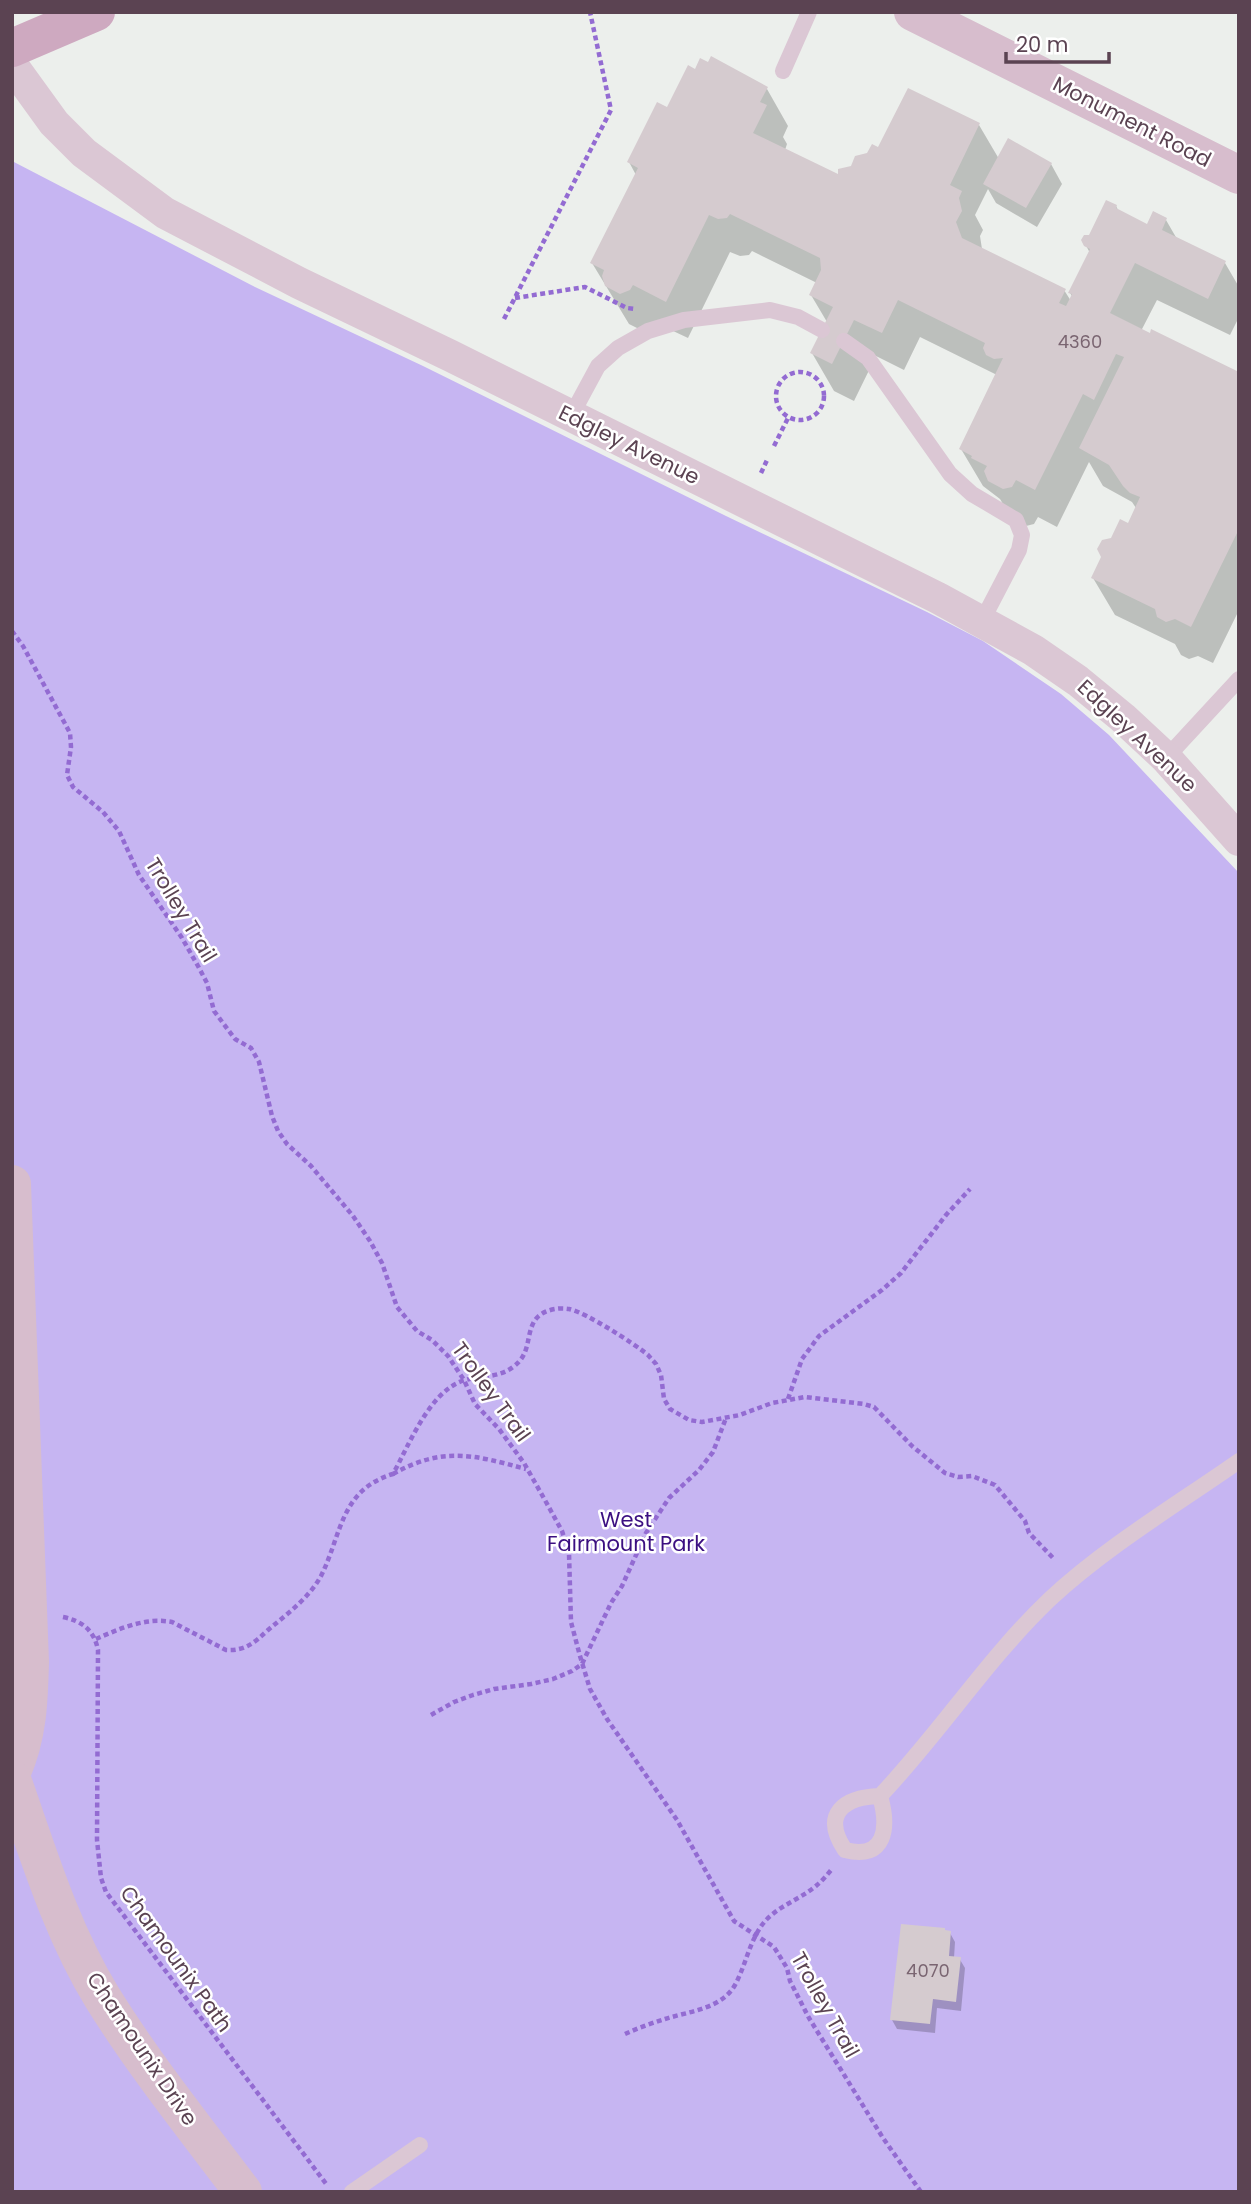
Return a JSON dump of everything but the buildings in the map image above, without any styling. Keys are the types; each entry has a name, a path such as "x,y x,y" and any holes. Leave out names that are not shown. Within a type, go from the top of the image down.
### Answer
{"main road":[{"path":"12,48 96,12"}],"street":[{"name":"Monument Road","path":"913,12 1239,175"},
{"name":"Edgley Avenue","path":"12,65 54,124 84,153 165,213 299,283 982,621 1033,650 1078,681 1166,758 1239,840"},
{"path":"12,1184 30,1662 28,1717 22,1749 12,1772"},
{"name":"Chamounix Drive","path":"12,1779 53,1896 76,1950 101,1996 243,2192"}],"lane":[{"path":"783,71 809,12"},
{"path":"571,416 598,366 618,348 648,331 684,320 770,310 798,317 822,330"},
{"path":"844,341 868,358 950,474 972,494 1016,520 1022,535 1020,550 982,621"},
{"path":"1166,758 1239,680"},
{"path":"880,1796 886,1814 885,1829 880,1841 870,1851 859,1853 845,1850 838,1840 834,1824 838,1811 849,1801 880,1796 1003,1648 1074,1577 1239,1461"},
{"path":"352,2192 420,2145"}],"path":[{"path":"504,319 611,110 590,12"},
{"path":"515,298 579,286 627,308 645,308"},
{"path":"800,372 811,375 819,382 824,392 823,403 810,419 799,421 788,418 776,401 776,390 781,381 790,374 800,372"},
{"path":"774,446 788,418"},
{"name":"Trolley Trail","path":"12,631 23,646 70,733 67,775 73,787 103,812 119,831 139,874 182,938 207,983 214,1011 235,1039 251,1048 260,1062 278,1131 336,1195 370,1241 382,1263 397,1307 417,1331 432,1340 448,1356 464,1380 475,1404 499,1429 527,1469 562,1531 569,1553 571,1622 590,1689 607,1719 677,1820 734,1921 766,1941 780,1956 809,2018 883,2138 921,2192"},
{"path":"788,1399 802,1359 820,1336 901,1273 970,1189"},
{"path":"393,1474 419,1423 450,1386 464,1380 494,1376 513,1367 523,1358 528,1348 536,1319 543,1312 569,1309 648,1355 662,1375 664,1399 677,1416 689,1420 702,1422 726,1418 788,1399 821,1397 874,1407 912,1446 945,1473 972,1476 995,1485 1024,1521 1029,1534 1074,1577"},
{"path":"431,1715 473,1695 553,1679 582,1664 646,1533 670,1498 713,1452 726,1418"},
{"path":"58,1616 81,1623 96,1639 143,1622 163,1620 226,1650 249,1647 298,1605 312,1589 326,1562 342,1516 365,1488 377,1479 413,1463 450,1454 493,1460 527,1469"},
{"name":"Chamounix Path","path":"96,1639 97,1840 101,1878 106,1892 332,2192"},
{"path":"625,2034 664,2019 705,2008 727,1996 735,1985 755,1936 767,1919 786,1903 817,1886 845,1850"}],"green space":[{"name":"West Fairmount Park","path":"12,161 255,287 423,366 983,641 1061,694 1109,735 1239,873 1239,2192 12,2192"}]}
